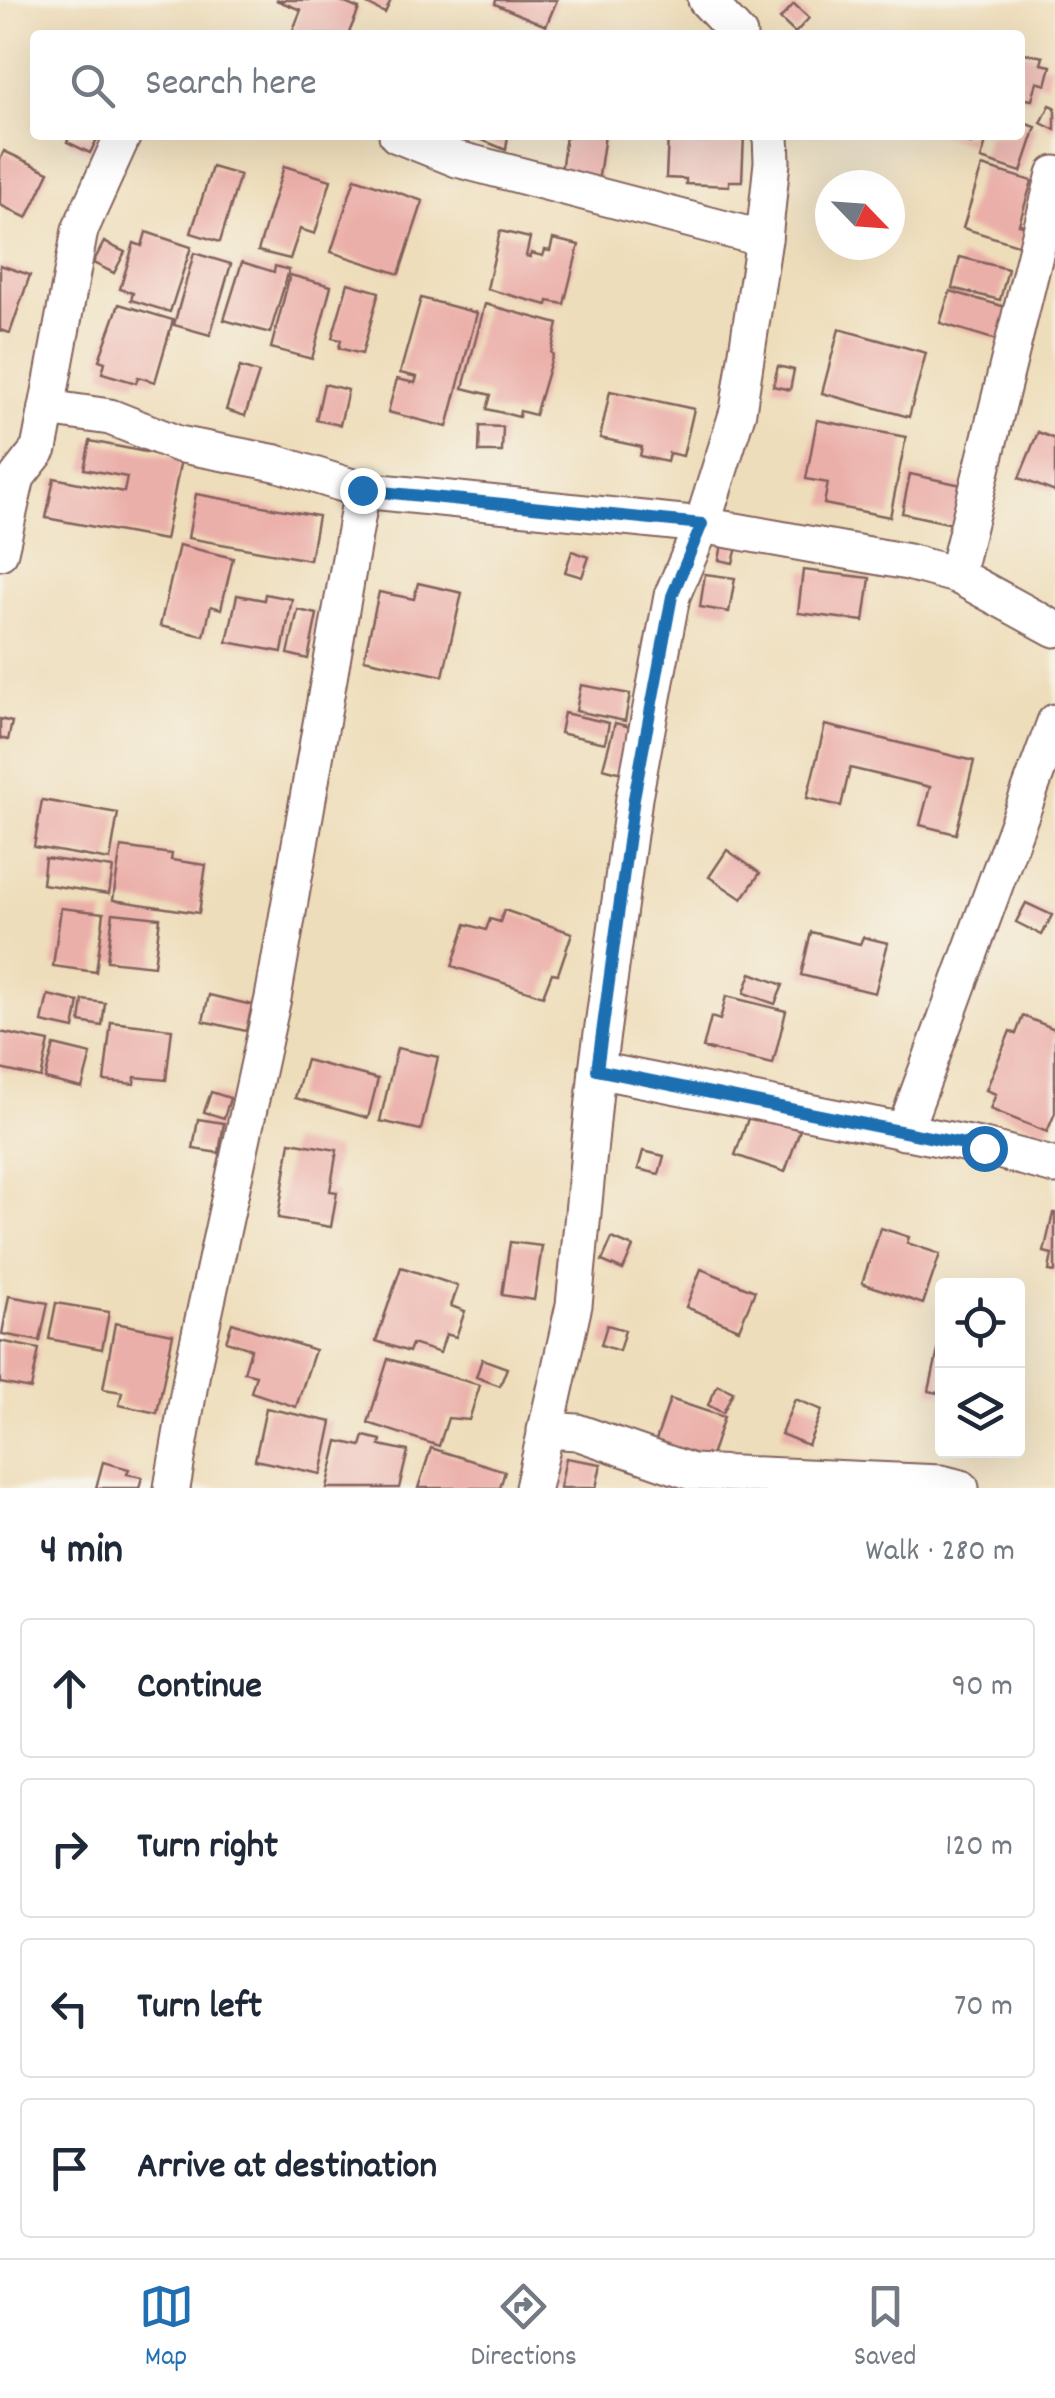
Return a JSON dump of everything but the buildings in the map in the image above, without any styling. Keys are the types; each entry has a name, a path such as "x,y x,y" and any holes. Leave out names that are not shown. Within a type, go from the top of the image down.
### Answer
{"street":[{"path":"706,0 734,30"},
{"path":"0,552 16,477 39,448 80,230 121,140"},
{"path":"410,140 457,159 764,238"},
{"path":"532,1488 574,1305 597,1070 634,798 672,596 702,524 738,411 764,238 771,140"},
{"path":"956,574 1055,174"},
{"path":"47,408 110,417 178,444 276,463 362,490 702,524 908,562 956,574 1055,629"},
{"path":"172,1488 197,1347 273,998 362,490"},
{"path":"904,1132 1055,722"},
{"path":"597,1070 1055,1166"},
{"path":"544,1430 577,1432 692,1472 940,1483 961,1488"}],"route":[{"path":"362,490 702,524 672,596 634,798 597,1070 984,1148"}]}
